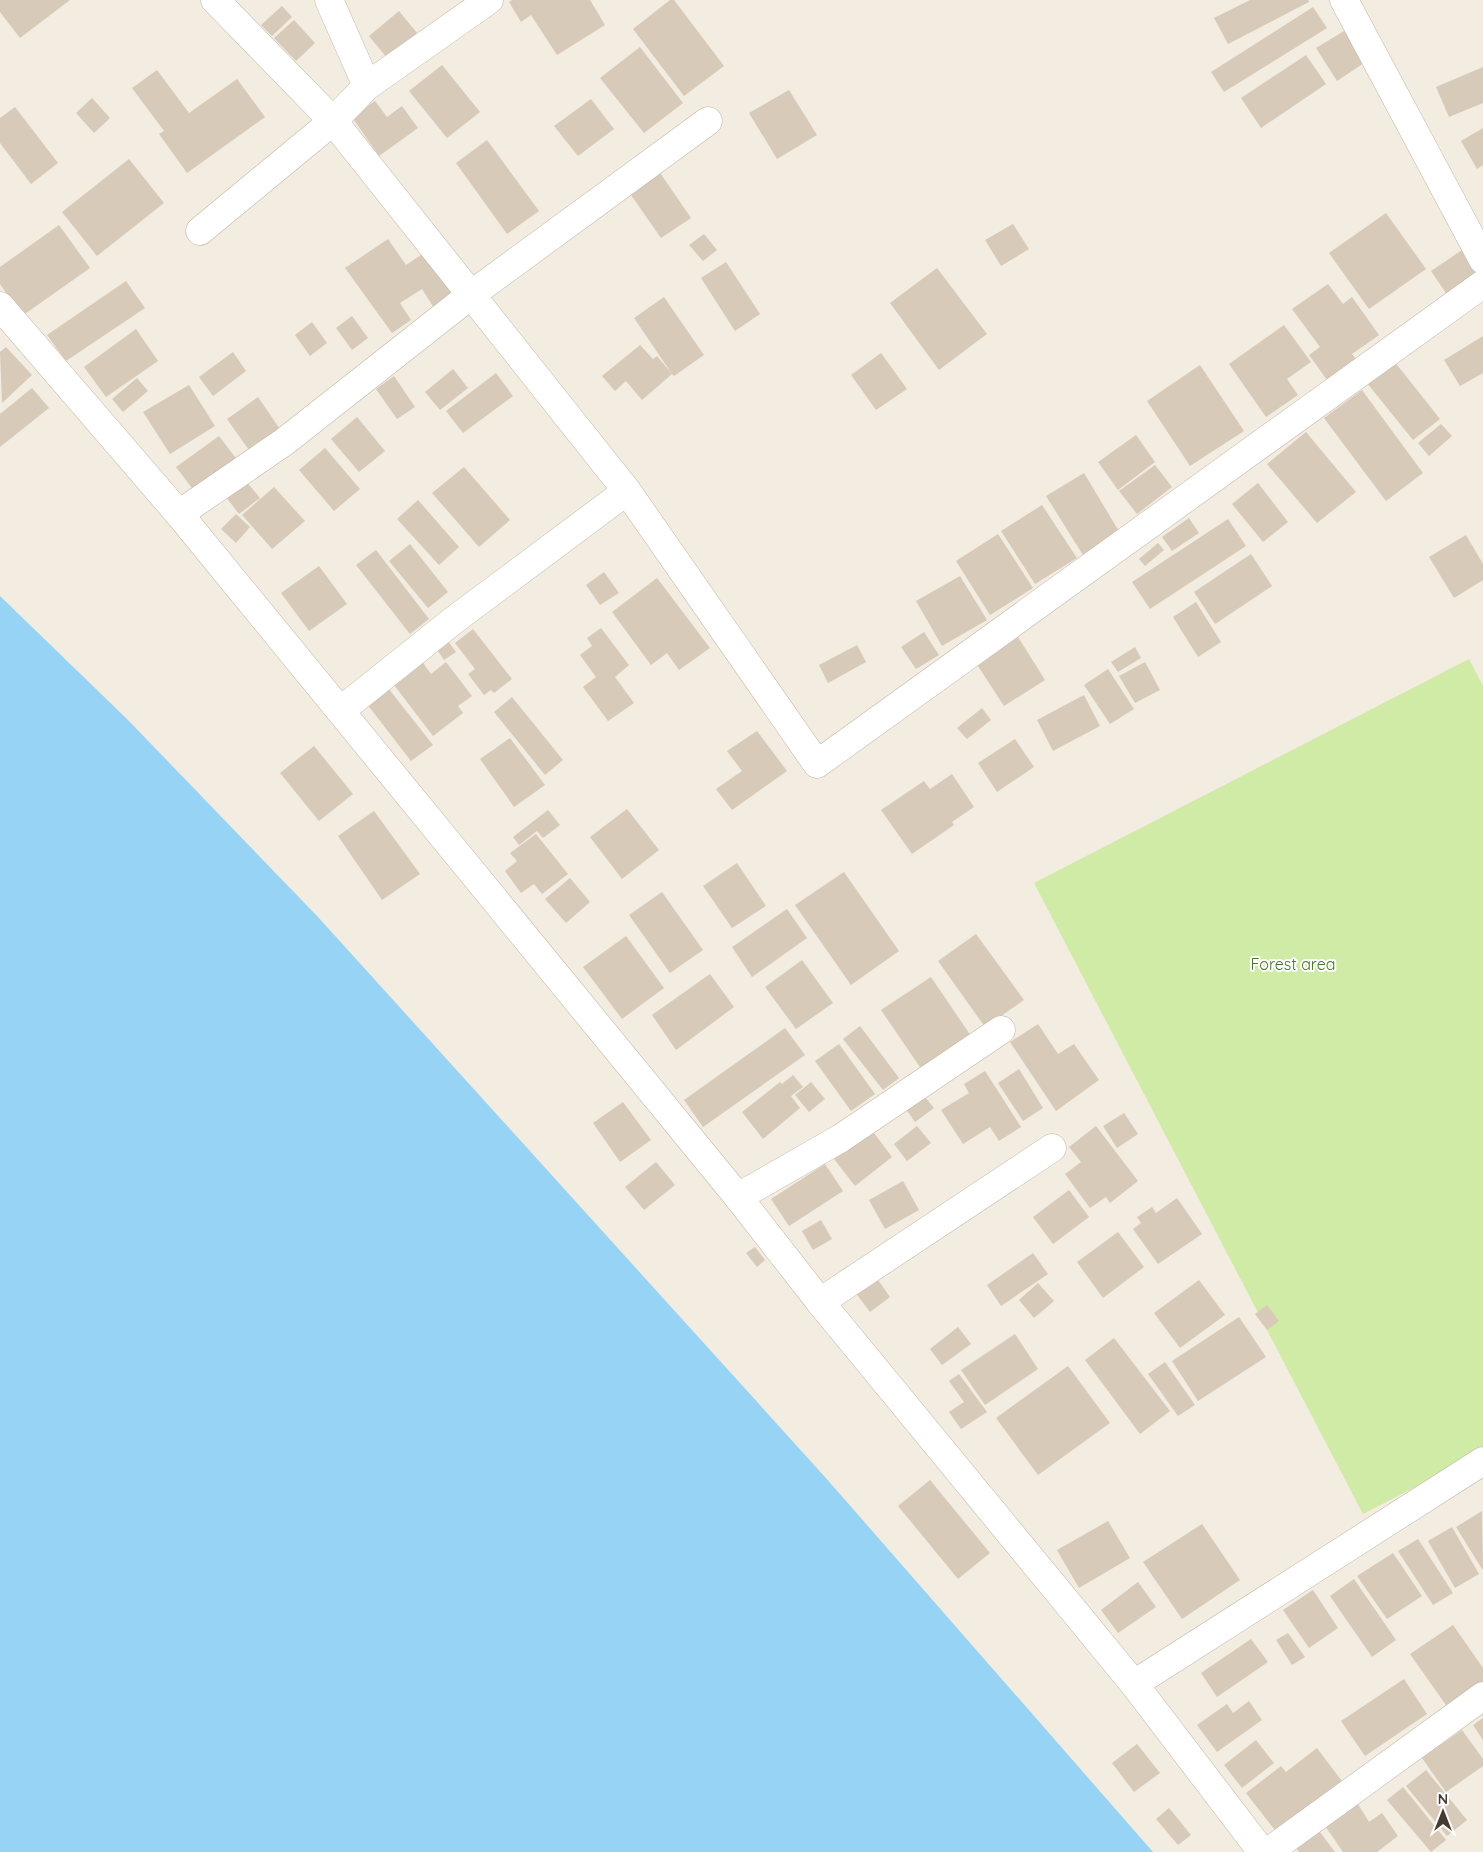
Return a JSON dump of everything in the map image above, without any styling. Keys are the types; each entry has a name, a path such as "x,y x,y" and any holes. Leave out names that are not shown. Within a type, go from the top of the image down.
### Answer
{"street":[{"path":"215,0 333,121 472,294 627,491 817,764 1483,284"},
{"path":"329,0 367,86"},
{"path":"200,231 333,121 367,86 489,0"},
{"path":"1344,0 1483,260"},
{"path":"179,514 284,442 472,294 708,121"},
{"path":"0,306 179,514 738,1197 820,1302 1134,1684 1262,1852"},
{"path":"340,711 454,620 627,491"},
{"path":"738,1197 841,1138 1001,1030"},
{"path":"820,1302 1052,1148"},
{"path":"1134,1684 1483,1461"},
{"path":"1268,1852 1483,1696"}],"green space":[{"name":"Forest area","path":"1469,659 1483,686 1483,1452 1363,1514 1034,883"}],"water":[{"path":"0,596 128,720 318,917 825,1477 1153,1852 0,1852"}],"building":[{"path":"0,0 70,0 20,38 0,12"},
{"path":"512,0 590,0 605,25 557,55 531,15 521,22 509,2"},
{"path":"670,0 674,0 724,66 684,96 633,29"},
{"path":"1250,0 1308,0 1309,2 1228,44 1214,18"},
{"path":"282,6 292,17 272,36 261,25"},
{"path":"1313,7 1327,28 1224,92 1211,72"},
{"path":"399,11 417,33 387,58 369,36"},
{"path":"294,20 315,43 296,61 274,38"},
{"path":"1344,31 1364,63 1337,81 1316,48"},
{"path":"640,47 683,103 644,133 600,78"},
{"path":"1306,55 1326,84 1261,128 1241,98"},
{"path":"442,65 480,112 447,138 409,91"},
{"path":"1483,67 1483,103 1449,117 1436,87"},
{"path":"157,70 189,113 237,79 265,117 187,173 159,134 164,131 132,88"},
{"path":"789,90 817,135 777,159 749,113"},
{"path":"92,98 110,118 94,133 76,113"},
{"path":"591,99 614,129 578,156 554,126"},
{"path":"375,101 387,117 402,106 418,128 379,156 352,117"},
{"path":"15,107 58,163 31,184 0,143 0,118"},
{"path":"1483,128 1483,165 1477,169 1461,141"},
{"path":"487,140 539,211 507,234 456,163"},
{"path":"129,159 164,203 97,256 62,212"},
{"path":"654,164 691,218 661,238 624,185"},
{"path":"1386,213 1426,269 1369,309 1329,253"},
{"path":"1013,224 1029,249 1001,266 985,240"},
{"path":"59,225 90,268 22,316 0,284 0,267"},
{"path":"704,234 717,250 703,261 689,245"},
{"path":"388,239 406,265 424,253 455,298 436,311 422,289 400,303 411,320 392,333 345,268"},
{"path":"1462,250 1479,275 1448,296 1431,271"},
{"path":"726,262 760,314 735,331 701,278"},
{"path":"937,268 987,334 939,370 890,303"},
{"path":"126,281 145,308 66,361 47,335"},
{"path":"1328,284 1343,304 1352,297 1379,335 1352,354 1359,363 1330,384 1309,355 1320,347 1292,309"},
{"path":"664,297 704,355 674,376 634,318"},
{"path":"352,316 368,338 352,350 336,328"},
{"path":"312,322 327,343 310,356 295,335"},
{"path":"1284,325 1311,362 1287,379 1298,395 1266,417 1229,364"},
{"path":"136,329 158,361 106,397 84,367"},
{"path":"1483,336 1483,373 1460,386 1444,360"},
{"path":"640,345 653,359 657,356 672,374 642,400 626,381 615,391 602,376"},
{"path":"6,347 32,375 2,403 0,352"},
{"path":"233,352 246,371 213,396 199,377"},
{"path":"881,353 907,389 876,410 851,375"},
{"path":"1394,361 1440,419 1413,440 1367,383"},
{"path":"1200,365 1244,431 1190,466 1147,401"},
{"path":"453,369 468,388 440,410 425,392"},
{"path":"496,373 513,396 463,433 446,411"},
{"path":"394,376 415,407 397,419 376,389"},
{"path":"137,378 148,391 123,412 112,399"},
{"path":"189,385 215,426 170,454 143,412"},
{"path":"32,388 49,408 0,447 0,414"},
{"path":"1362,390 1423,473 1386,501 1324,418"},
{"path":"258,397 282,432 251,453 227,419"},
{"path":"357,417 385,451 359,472 331,439"},
{"path":"1441,424 1452,436 1429,456 1418,443"},
{"path":"1306,432 1356,492 1317,523 1267,464"},
{"path":"1136,435 1155,462 1118,490 1098,462"},
{"path":"219,436 238,461 195,492 176,467"},
{"path":"325,448 360,489 334,511 299,470"},
{"path":"1155,465 1172,487 1137,514 1119,491"},
{"path":"464,467 510,520 479,547 432,493"},
{"path":"1084,473 1120,533 1083,555 1046,496"},
{"path":"246,481 260,498 239,514 226,497"},
{"path":"1258,483 1288,522 1263,542 1232,504"},
{"path":"274,487 305,521 272,549 242,515"},
{"path":"418,500 459,547 439,565 397,519"},
{"path":"1042,505 1077,558 1035,584 1001,531"},
{"path":"236,514 250,527 236,543 221,529"},
{"path":"1189,518 1199,533 1172,551 1162,537"},
{"path":"1228,519 1246,546 1150,609 1132,582"},
{"path":"998,534 1033,588 990,615 956,561"},
{"path":"1466,535 1483,564 1483,580 1454,598 1429,557"},
{"path":"1158,543 1164,550 1145,566 1139,559"},
{"path":"410,544 448,592 428,608 389,561"},
{"path":"376,550 429,619 410,634 356,565"},
{"path":"1251,554 1272,586 1215,624 1194,592"},
{"path":"319,566 347,604 309,631 281,593"},
{"path":"604,572 619,593 600,605 586,585"},
{"path":"960,576 987,620 942,646 916,601"},
{"path":"657,578 710,648 679,670 667,653 651,665 612,612"},
{"path":"1196,602 1221,642 1198,657 1173,617"},
{"path":"601,628 629,665 615,677 634,703 608,721 583,687 596,677 580,655 592,646 587,638"},
{"path":"473,629 512,679 494,693 491,690 484,695 468,674 475,669 455,643"},
{"path":"924,632 939,655 916,669 901,647"},
{"path":"444,636 456,652 444,660 433,644"},
{"path":"1018,637 1045,680 1004,706 976,663"},
{"path":"857,645 866,662 828,683 819,665"},
{"path":"1135,647 1141,658 1118,672 1111,662"},
{"path":"446,662 472,696 458,706 463,713 433,736 394,685 423,663 431,674"},
{"path":"1145,662 1160,690 1135,703 1119,676"},
{"path":"1108,669 1134,709 1110,724 1084,685"},
{"path":"388,688 433,745 411,761 367,704"},
{"path":"1084,695 1100,726 1053,751 1037,720"},
{"path":"512,697 563,760 545,775 494,712"},
{"path":"982,708 991,720 967,739 957,728"},
{"path":"757,731 787,771 732,810 716,789 742,771 727,751"},
{"path":"510,738 545,785 514,807 480,759"},
{"path":"1015,739 1034,767 997,792 978,763"},
{"path":"314,746 353,794 319,821 280,773"},
{"path":"952,774 974,807 952,822 954,825 912,854 881,810 924,781 930,789"},
{"path":"627,809 659,850 622,879 590,837"},
{"path":"548,810 560,825 543,838 537,831 519,845 513,837"},
{"path":"374,811 420,874 382,900 338,836"},
{"path":"536,834 568,874 542,894 534,884 521,893 505,871 517,861 510,853"},
{"path":"737,863 766,906 732,928 703,886"},
{"path":"844,872 899,951 851,985 795,905"},
{"path":"570,878 590,902 566,923 545,899"},
{"path":"662,892 703,950 670,973 629,915"},
{"path":"787,909 807,938 752,977 732,947"},
{"path":"976,934 1024,1000 985,1027 938,961"},
{"path":"626,936 664,988 622,1019 583,967"},
{"path":"802,960 833,1003 796,1029 765,987"},
{"path":"710,974 734,1007 676,1050 652,1015"},
{"path":"931,977 973,1039 924,1073 881,1010"},
{"path":"1038,1024 1058,1054 1074,1044 1099,1080 1056,1111 1010,1042"},
{"path":"860,1026 899,1078 883,1090 843,1039"},
{"path":"785,1028 805,1055 703,1127 684,1100"},
{"path":"839,1044 875,1094 851,1111 815,1061"},
{"path":"1019,1069 1043,1108 1023,1121 998,1083"},
{"path":"985,1071 1021,1127 999,1141 990,1127 963,1144 941,1110 969,1093 964,1084"},
{"path":"793,1075 803,1087 791,1096 800,1108 763,1139 742,1112 780,1082 782,1084"},
{"path":"811,1082 825,1099 809,1112 795,1095"},
{"path":"921,1092 934,1108 915,1122 903,1105"},
{"path":"623,1102 651,1140 620,1162 593,1123"},
{"path":"1124,1113 1138,1134 1117,1148 1103,1126"},
{"path":"917,1126 931,1143 907,1161 894,1144"},
{"path":"1096,1126 1138,1181 1110,1203 1106,1197 1090,1208 1065,1174 1081,1162 1069,1147"},
{"path":"871,1129 892,1157 855,1186 834,1159"},
{"path":"656,1162 675,1185 644,1210 625,1187"},
{"path":"825,1164 843,1191 789,1226 771,1199"},
{"path":"903,1181 919,1210 885,1229 869,1200"},
{"path":"1069,1190 1089,1217 1053,1244 1033,1217"},
{"path":"1177,1198 1202,1234 1158,1264 1133,1229 1141,1223 1137,1217 1152,1207 1156,1213"},
{"path":"821,1220 832,1239 813,1250 802,1231"},
{"path":"1118,1232 1144,1267 1103,1298 1077,1262"},
{"path":"755,1247 765,1260 757,1267 746,1253"},
{"path":"1033,1253 1048,1274 1001,1306 987,1285"},
{"path":"876,1277 890,1297 870,1312 855,1292"},
{"path":"1199,1280 1225,1315 1180,1348 1154,1313"},
{"path":"1038,1283 1054,1301 1034,1318 1019,1300"},
{"path":"1267,1305 1279,1321 1267,1330 1255,1314"},
{"path":"1239,1317 1266,1357 1198,1401 1172,1361"},
{"path":"958,1327 971,1344 942,1365 930,1349"},
{"path":"1015,1334 1038,1369 985,1405 961,1370"},
{"path":"1114,1338 1170,1411 1140,1434 1085,1360"},
{"path":"1165,1362 1195,1405 1178,1416 1148,1374"},
{"path":"1068,1366 1110,1423 1038,1475 996,1418"},
{"path":"959,1374 987,1412 961,1429 949,1412 964,1402 949,1381"},
{"path":"930,1480 990,1553 958,1579 898,1506"},
{"path":"1482,1511 1483,1569 1456,1527"},
{"path":"1108,1521 1130,1558 1079,1588 1057,1550"},
{"path":"1202,1524 1240,1580 1182,1619 1143,1562"},
{"path":"1452,1527 1479,1574 1455,1588 1428,1541"},
{"path":"1418,1539 1453,1593 1433,1605 1398,1551"},
{"path":"1393,1553 1422,1596 1387,1619 1357,1576"},
{"path":"1354,1579 1396,1640 1372,1657 1330,1596"},
{"path":"1138,1582 1156,1607 1118,1633 1101,1610"},
{"path":"1313,1590 1338,1628 1309,1648 1283,1610"},
{"path":"1453,1625 1483,1668 1483,1684 1448,1708 1410,1654"},
{"path":"1288,1633 1305,1657 1292,1665 1276,1640"},
{"path":"1251,1639 1268,1662 1217,1697 1201,1673"},
{"path":"1404,1679 1427,1714 1365,1756 1341,1721"},
{"path":"1249,1701 1262,1720 1217,1752 1197,1725 1227,1704 1233,1713"},
{"path":"1483,1718 1483,1740 1473,1725"},
{"path":"1462,1730 1483,1759 1483,1766 1446,1792 1422,1758"},
{"path":"1256,1740 1274,1763 1242,1788 1224,1765"},
{"path":"1137,1744 1160,1773 1134,1792 1112,1763"},
{"path":"1317,1748 1347,1788 1281,1838 1246,1793 1281,1766 1286,1772"},
{"path":"1426,1770 1467,1820 1447,1836 1406,1786"},
{"path":"1403,1787 1446,1840 1431,1852 1387,1800"},
{"path":"1356,1801 1369,1822 1382,1813 1398,1836 1377,1852 1343,1852 1323,1823"},
{"path":"1169,1808 1191,1835 1178,1845 1156,1819"},
{"path":"1316,1827 1335,1852 1299,1852 1294,1845"}]}
